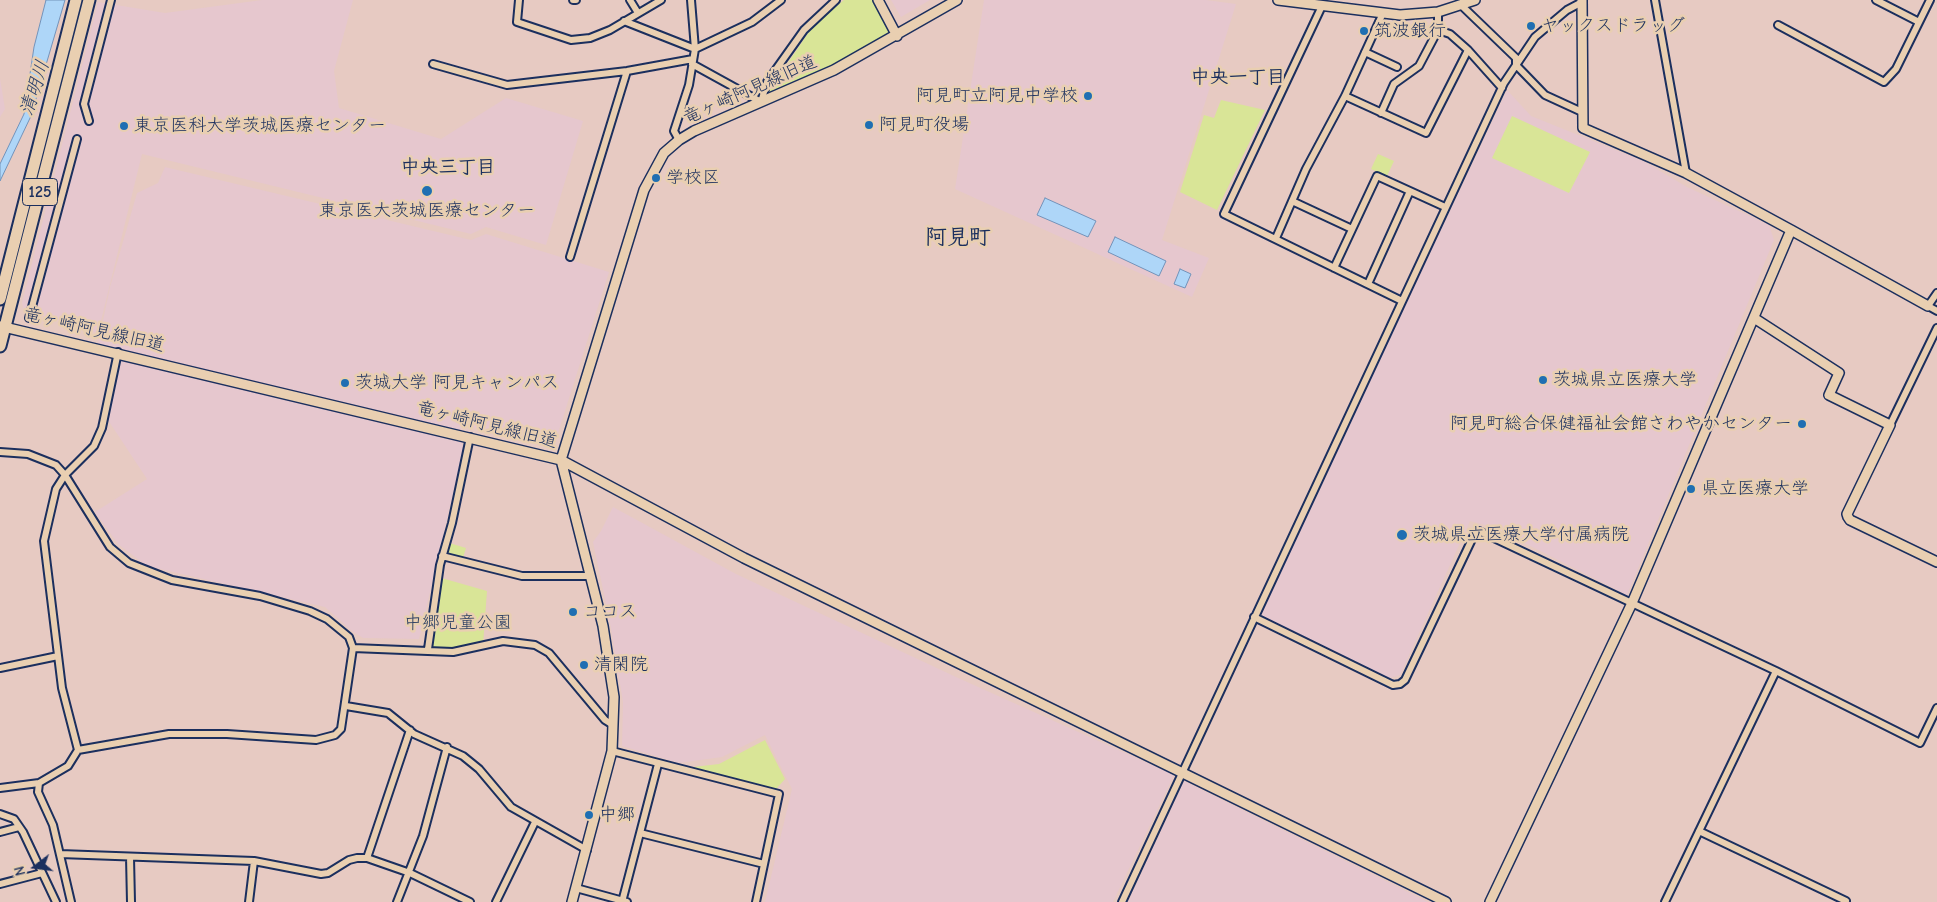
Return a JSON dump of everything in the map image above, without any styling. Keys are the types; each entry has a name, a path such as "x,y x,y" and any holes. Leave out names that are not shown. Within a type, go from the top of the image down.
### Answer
{"highway":[{"name":"125","path":"0,298 76,0"},
{"name":"125","path":"0,346 2,326 89,0"}],"street":[{"path":"89,121 84,104 111,0"},
{"path":"519,0 517,22 571,40 590,38 661,0"},
{"path":"630,0 638,13"},
{"path":"679,140 674,131 689,85 695,49 691,0"},
{"path":"624,21 695,49 752,22 781,0"},
{"path":"434,64 507,85 692,62 761,102 767,82 804,30 836,0"},
{"path":"878,0 897,36"},
{"name":"竜ヶ崎阿見線旧道","path":"2,326 118,352 562,460 644,190 664,153 679,140 834,70 897,36 957,0"},
{"path":"1278,0 1415,15 1438,12 1475,0"},
{"path":"1655,0 1686,173"},
{"path":"1876,0 1919,22"},
{"path":"1778,25 1884,82 1896,69 1930,0"},
{"path":"1122,902 1502,88 1516,65 1542,30 1582,1"},
{"path":"1582,1 1583,128 1588,132 1637,150 1686,173 1937,311"},
{"path":"1461,5 1516,58 1516,65 1544,95 1582,112"},
{"path":"1322,6 1224,214 1402,301"},
{"path":"1381,113 1394,84 1419,66 1438,30 1438,12"},
{"path":"1276,238 1383,13"},
{"path":"1438,30 1450,34 1468,50 1502,88"},
{"path":"1345,96 1426,133 1468,50"},
{"path":"1365,52 1396,67"},
{"path":"570,256 627,71"},
{"path":"29,318 77,139"},
{"path":"1334,268 1377,176 1445,208"},
{"path":"1368,284 1410,191"},
{"path":"1292,201 1352,229"},
{"path":"1490,902 1632,603 1791,230"},
{"path":"1928,306 1937,293"},
{"path":"1754,318 1839,374 1829,395 1890,425"},
{"path":"1937,328 1847,514 1850,520 1937,562"},
{"path":"0,788 39,783 68,766 78,750 62,688 44,541 56,489 65,476 94,446 102,428 118,352"},
{"path":"428,649 442,556 452,523 470,438"},
{"path":"0,452 28,454 56,465 110,547 129,563 172,580 260,596 310,611 327,620 349,637 353,648 346,706 341,729 335,735 316,740 227,734 169,734 78,750"},
{"path":"562,460 591,576 611,670 613,724 612,750 572,902"},
{"path":"562,460 744,558 1446,902"},
{"path":"1254,617 1393,685 1400,684 1406,680 1474,535 1479,531 1776,671 1920,743 1937,708"},
{"path":"442,556 522,576 591,576"},
{"path":"353,648 428,649 453,652 503,641 536,645 549,653 605,720 613,724"},
{"path":"0,668 58,656"},
{"path":"1665,902 1776,671"},
{"path":"346,706 388,713 410,730 447,747 479,769 511,807 587,850"},
{"path":"367,858 410,730"},
{"path":"397,902 423,836 447,747"},
{"path":"612,750 658,764 779,794 756,902"},
{"path":"576,888 624,902 658,764"},
{"path":"39,783 38,792 53,825 71,902"},
{"path":"0,814 14,820 19,827 56,902"},
{"path":"496,902 535,822"},
{"path":"0,832 19,827"},
{"path":"1699,831 1846,901"},
{"path":"640,833 764,864"},
{"path":"60,854 254,862 321,874 328,873 349,860 367,858 410,873 470,902"},
{"path":"130,857 131,902"},
{"path":"249,902 254,862"},
{"path":"0,884 42,873"}],"shaded area":[{"name":"東京医大茨城医療センター","path":"262,0 353,0 334,71 339,108 441,139 506,98 583,121 546,245 486,227 471,234 142,154 98,333 24,310 22,303 98,2 165,13"},
{"path":"891,0 930,0 901,17"},
{"name":"阿見町立阿見中学校","path":"984,0 1206,0 1236,4 1162,240 1209,258 1192,297 955,189"},
{"path":"0,78 5,109 0,117"},
{"name":"茨城県立医療大学","path":"1507,90 1531,116 1643,161 1687,187 1769,225 1774,240 1627,595 1493,527 1470,521 1400,675 1390,678 1264,619 1261,611"},
{"name":"茨城大学 阿見キャンパス","path":"165,167 471,240 486,234 609,272 558,433 550,439 541,440 460,425 463,451 419,639 363,638 352,631 325,607 147,566 118,544 95,512 147,479 106,417 123,349 98,344 110,287 137,193 158,183"},
{"path":"613,507 736,574 956,677 1174,775 1113,902 765,902 792,789 765,735 722,757 679,763 622,746 623,702 610,623 593,542"},
{"path":"1184,781 1428,902 1128,902"}],"green space":[{"path":"844,0 874,0 892,35 825,69 766,95 815,23"},
{"path":"1221,100 1265,110 1217,210 1180,192 1204,115 1214,118"},
{"path":"1512,116 1590,152 1569,193 1492,158"},
{"path":"1378,154 1394,161 1387,176 1371,169"},
{"path":"446,542 466,548 462,561 442,556"},
{"name":"中郷児童公園","path":"438,577 487,591 483,645 453,652 428,649"},
{"path":"765,740 785,779 777,788 779,793 692,772 693,767 719,764"}],"water":[{"name":"清明川","path":"46,0 65,0 31,116 0,181 0,164 24,114 34,47"},
{"path":"1045,198 1096,221 1088,237 1037,215"},
{"path":"1115,237 1166,261 1159,276 1108,252"},
{"path":"1180,269 1191,274 1185,288 1174,284"}],"place":[{"name":"ヤックスドラッグ","path":"1531,26"},
{"name":"筑波銀行","path":"1364,31"},
{"name":"阿見町立阿見中学校","path":"1088,96"},
{"name":"阿見町役場","path":"869,125"},
{"name":"東京医科大学茨城医療センター","path":"124,126"},
{"name":"学校区","path":"656,178"},
{"name":"東京医大茨城医療センター","path":"427,191"},
{"name":"茨城県立医療大学","path":"1543,380"},
{"name":"茨城大学 阿見キャンパス","path":"345,383"},
{"name":"阿見町総合保健福祉会館さわやかセンター","path":"1802,424"},
{"name":"県立医療大学","path":"1691,489"},
{"name":"茨城県立医療大学付属病院","path":"1402,535"},
{"name":"ココス","path":"573,612"},
{"name":"清閑院","path":"584,665"},
{"name":"中郷","path":"589,815"}],"district":[{"name":"中央一丁目","path":"1238,78"},
{"name":"中央三丁目","path":"448,168"},
{"name":"阿見町","path":"958,238"}]}
